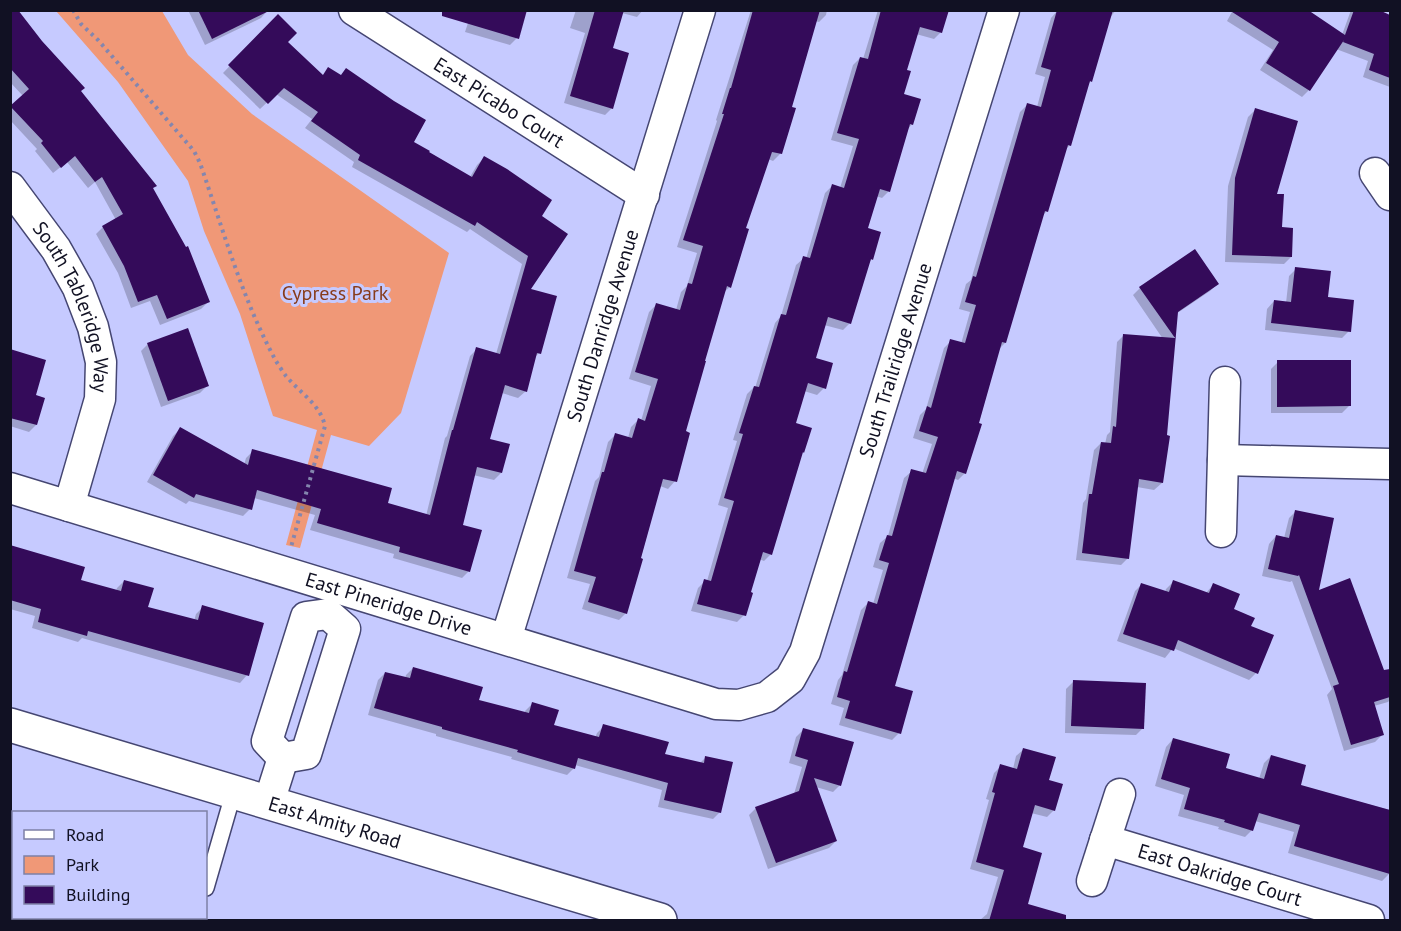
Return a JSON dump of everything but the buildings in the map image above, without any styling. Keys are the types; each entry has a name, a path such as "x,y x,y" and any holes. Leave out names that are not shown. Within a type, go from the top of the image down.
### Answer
{"street":[{"name":"East Picabo Court","path":"354,10 396,23 644,195"},
{"name":"South Danridge Avenue","path":"506,639 700,10"},
{"name":"South Trailridge Avenue","path":"767,697 790,679 805,652 1004,10"},
{"name":"South Tableridge Way","path":"10,186 56,249 78,288 93,327 101,362 100,399 69,506"},
{"path":"1221,532 1225,382"},
{"path":"1223,460 1390,464"},
{"name":"East Pineridge Drive","path":"10,488 69,506 332,601 506,639 716,704 739,705 767,697"},
{"path":"332,601 345,629 306,754 283,758 267,741 306,617 332,601"},
{"name":"East Amity Road","path":"10,725 660,921"},
{"path":"269,802 283,758"},
{"path":"1092,881 1120,794"},
{"name":"East Oakridge Court","path":"1105,840 1369,921"}],"lane":[{"path":"207,885 234,791"}],"path":[{"path":"73,10 81,24 98,40 194,151 254,315 286,375 323,416 325,426 290,551"}],"green space":[{"name":"Cypress Park","path":"56,11 162,11 188,55 252,114 449,253 401,413 369,446 331,435 300,548 286,545 317,430 273,416 240,314 204,231 188,181 118,82"}]}
